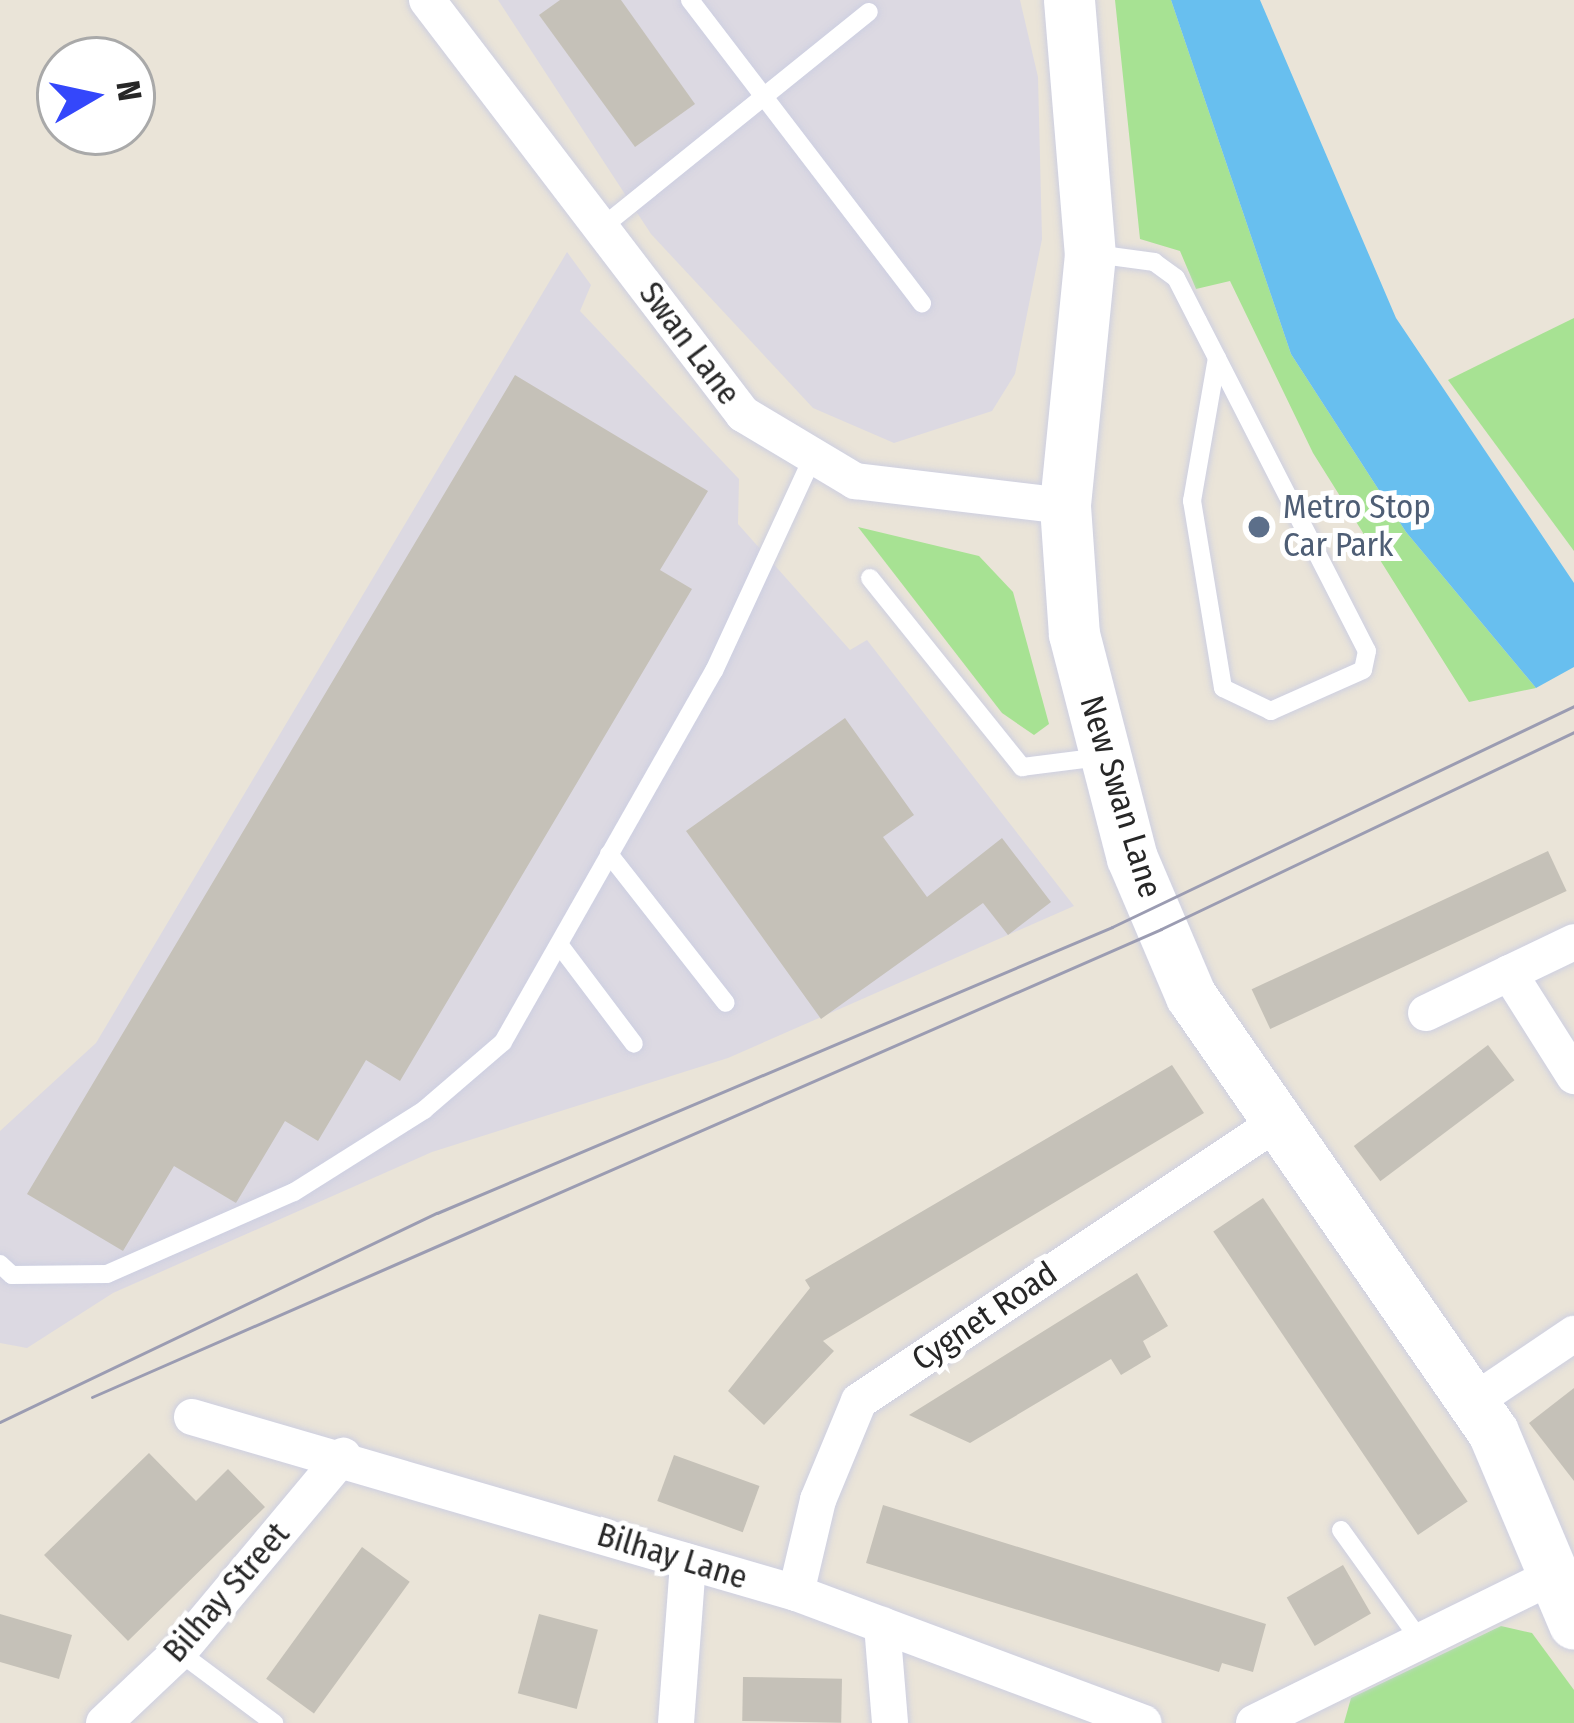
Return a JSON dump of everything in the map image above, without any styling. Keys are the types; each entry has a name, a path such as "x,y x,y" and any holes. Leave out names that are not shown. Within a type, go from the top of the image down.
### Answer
{"main road":[{"name":"New Swan Lane","path":"1069,0 1090,254 1065,506 1074,634 1132,858 1191,996 1473,1402 1574,1624"}],"street":[{"name":"Swan Lane","path":"427,0 743,414 810,463 905,494 1065,506"},
{"path":"1426,1012 1574,942"},
{"path":"1509,973 1574,1076"},
{"name":"Cygnet Road","path":"796,1593 818,1500 859,1401 1279,1121"},
{"path":"1473,1402 1574,1334"},
{"name":"Bilhay Lane","path":"191,1417 343,1456 796,1593 1144,1723"},
{"name":"Bilhay Street","path":"104,1723 179,1652 343,1456"},
{"path":"676,1723 688,1563"},
{"path":"1279,1719 1418,1636 1553,1576"},
{"path":"882,1625 890,1723"}],"lane":[{"path":"690,0 922,303"},
{"path":"601,228 868,12"},
{"path":"1090,254 1154,262 1176,278 1217,358 1366,651 1363,670 1271,711 1223,688 1192,501 1217,358"},
{"path":"0,1264 12,1275 107,1274 294,1192 424,1110 503,1042 714,671 810,463"},
{"path":"870,578 1022,767 1105,757"},
{"path":"609,854 725,1004"},
{"path":"560,947 634,1044"},
{"path":"1340,1530 1418,1636"},
{"path":"179,1652 274,1723"}],"shaded area":[{"path":"498,0 1020,0 1038,77 1042,239 1015,374 992,411 894,443 813,408 651,234"},
{"path":"567,252 591,285 580,311 739,479 738,524 850,650 867,640 1074,906 728,1058 432,1152 113,1293 27,1348 0,1343 0,1131 96,1043"}],"green space":[{"path":"1115,0 1171,0 1291,354 1406,532 1536,688 1469,702 1313,453 1230,281 1196,289 1180,251 1140,239"},
{"path":"1574,318 1574,551 1448,380"},
{"path":"858,527 979,556 1013,592 1049,724 1034,735 1002,713"},
{"path":"1501,1626 1532,1633 1574,1690 1574,1723 1344,1723 1351,1698"}],"water":[{"path":"1171,0 1260,0 1396,318 1574,583 1574,667 1536,688 1406,532 1291,354"}],"building":[{"path":"560,0 621,0 695,104 635,147 539,15"},
{"path":"515,375 708,491 660,570 692,589 400,1081 366,1060 318,1141 285,1121 236,1203 174,1166 123,1251 27,1194"},
{"path":"845,718 914,815 883,837 927,897 1002,838 1051,902 1008,935 983,903 821,1019 686,831"},
{"path":"1548,851 1567,891 1270,1029 1252,989"},
{"path":"1488,1045 1514,1080 1380,1181 1354,1146"},
{"path":"1172,1065 1204,1113 823,1341 834,1351 764,1425 728,1391 810,1288 805,1280"},
{"path":"1263,1198 1468,1501 1418,1535 1213,1232"},
{"path":"1137,1273 1168,1326 1143,1341 1151,1357 1121,1375 1111,1359 970,1443 909,1415"},
{"path":"1574,1388 1574,1481 1529,1423"},
{"path":"149,1453 196,1501 228,1469 265,1507 128,1641 44,1555"},
{"path":"674,1455 760,1486 743,1532 657,1501"},
{"path":"883,1505 1266,1624 1253,1672 1222,1663 1219,1672 866,1563"},
{"path":"362,1547 410,1582 314,1714 266,1679"},
{"path":"1343,1565 1371,1613 1315,1646 1287,1598"},
{"path":"0,1614 72,1635 59,1679 0,1662"},
{"path":"539,1614 598,1630 577,1709 518,1693"},
{"path":"743,1677 842,1679 841,1723 742,1721"}],"tram line":[{"path":"0,1422 437,1213 1112,927 1574,706"},
{"path":"92,1397 1161,929 1574,732"}],"place":[{"name":"Metro Stop Car Park","path":"1259,527"}]}
